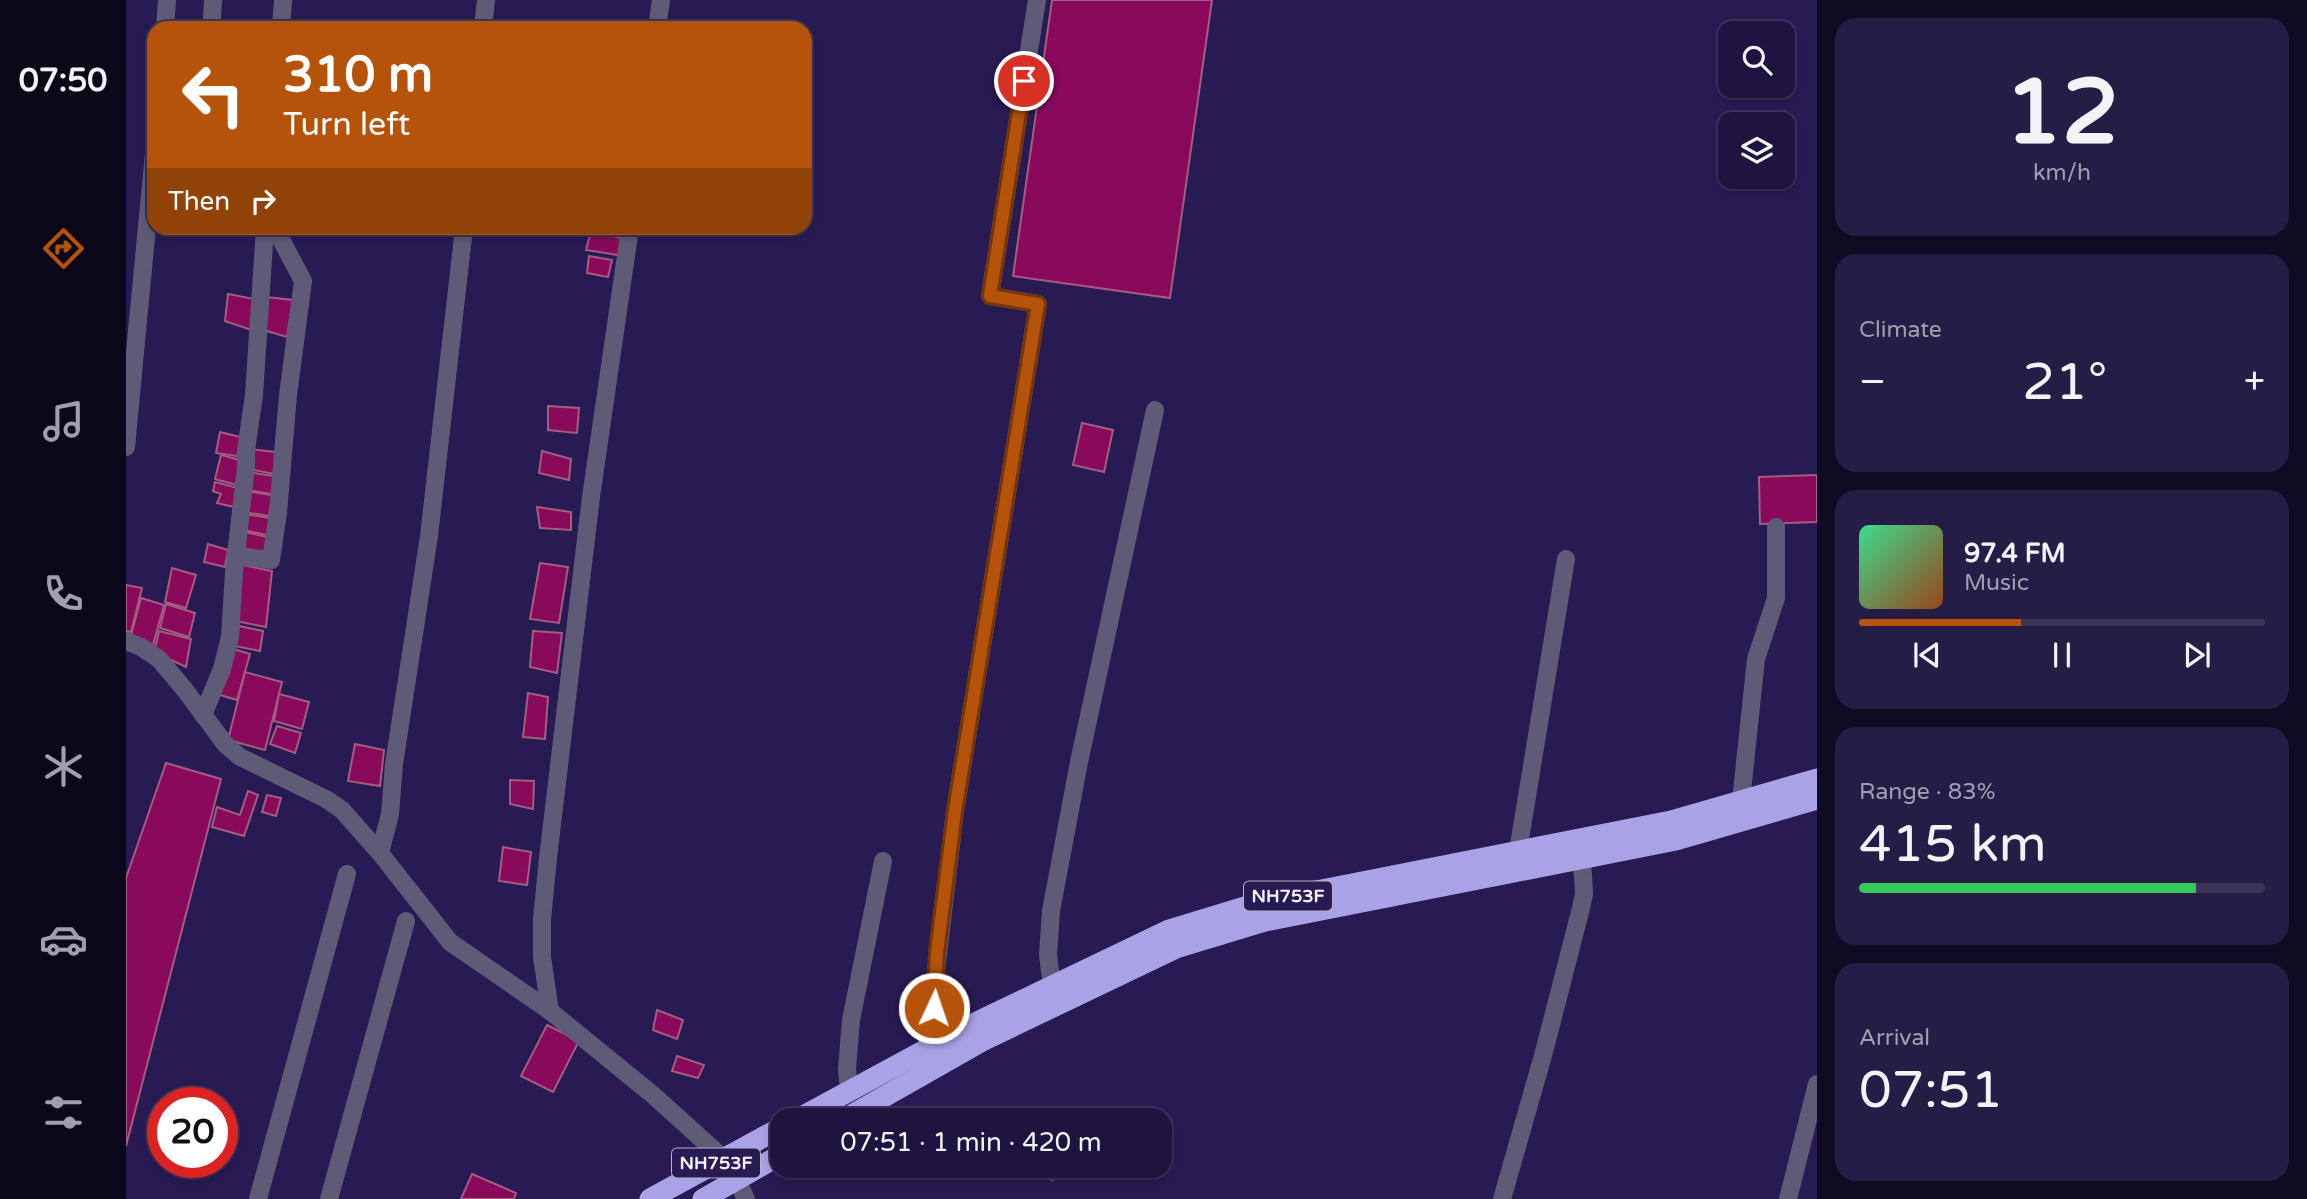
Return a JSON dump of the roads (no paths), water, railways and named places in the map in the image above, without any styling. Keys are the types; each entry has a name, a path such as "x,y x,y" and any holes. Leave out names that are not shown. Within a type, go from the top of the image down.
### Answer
{"highway":[{"name":"NH753F","path":"818,1108 939,1042 1169,930 1261,902 1671,821 1817,779"},
{"name":"NH753F","path":"864,1108 982,1041 1176,948 1265,920 1676,840 1817,800"},
{"name":"NH753F","path":"650,1199 770,1134"},
{"name":"NH753F","path":"703,1199 742,1189 770,1164"}],"street":[{"path":"166,21 167,0"},
{"path":"484,21 485,0"},
{"path":"658,21 661,0"},
{"path":"939,1042 934,988 954,824 1038,304 990,296 1037,0"},
{"path":"126,447 147,226"},
{"path":"203,715 227,651 246,450 254,395 265,235"},
{"path":"236,556 271,560 278,513 288,395 303,281 279,235"},
{"path":"380,853 390,814 398,738 429,536 463,235"},
{"path":"550,1011 542,957 542,919 548,858 591,497 629,235"},
{"path":"1052,986 1048,955 1051,911 1079,762 1155,410"},
{"path":"1741,801 1756,659 1776,598 1776,527"},
{"path":"1518,851 1566,559"},
{"path":"126,641 159,659 225,744 240,757 326,799 342,810 380,853 450,942 550,1011 653,1095 724,1159"},
{"path":"1502,1199 1583,901 1582,858"},
{"path":"849,1091 847,1069 851,1020 883,861"},
{"path":"258,1199 347,874"},
{"path":"329,1199 406,921"},
{"path":"1788,1199 1817,1084"}]}
